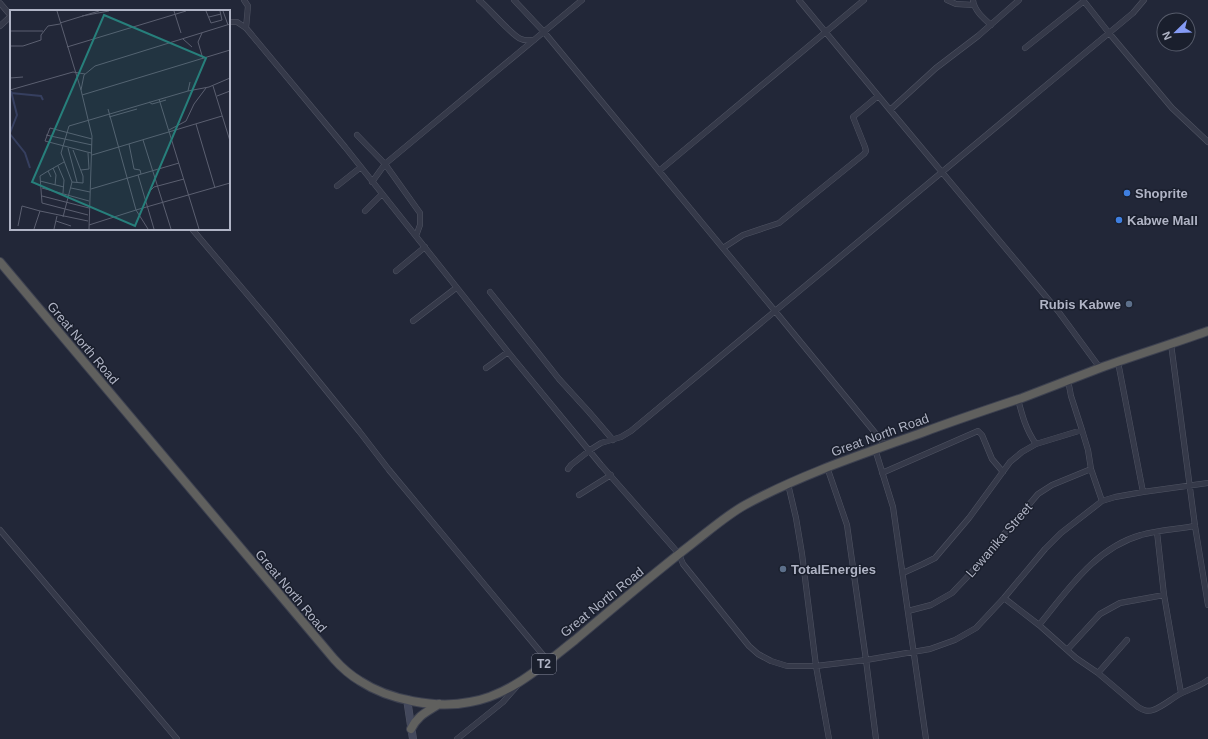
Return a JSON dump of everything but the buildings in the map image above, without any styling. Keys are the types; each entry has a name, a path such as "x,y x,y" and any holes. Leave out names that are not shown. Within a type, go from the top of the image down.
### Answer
{"highway":[{"name":"Great North Road","path":"0,262 244,554 346,672 362,683 393,696 439,704 470,702 502,692 520,682 548,661 679,554 742,507 788,484 827,467 977,412 1018,399 1100,368 1208,332"},
{"path":"411,729 414,722 420,716 439,704"}],"main road":[{"path":"407,699 413,739"}],"street":[{"path":"244,0 248,6 246,28"},
{"path":"479,0 520,39 534,40"},
{"path":"514,0 544,32 886,446"},
{"path":"372,182 385,164 582,0"},
{"path":"799,0 1058,311 1100,368"},
{"path":"659,171 864,0"},
{"path":"947,0 956,4 974,2 979,14 991,25"},
{"path":"890,110 936,68 991,25 1019,0"},
{"path":"1025,48 1084,0 1109,33 1172,108 1208,142"},
{"path":"568,469 590,450 631,431 1133,13 1144,0"},
{"path":"0,3 10,15"},
{"path":"0,26 10,17"},
{"path":"230,22 237,22 246,28 361,167 508,352 679,554 683,564 749,646 758,654 771,661 787,666 816,666 914,652 930,649 955,640 976,628 1004,598 1055,538 1102,501 1114,497 1208,482"},
{"path":"723,248 743,235 779,223 864,154 866,151 865,147 853,117 878,96"},
{"path":"357,135 385,164 420,213 420,225 416,236"},
{"path":"337,186 361,167"},
{"path":"366,211 382,194"},
{"path":"193,230 264,313 389,470 548,661"},
{"path":"396,271 425,247"},
{"path":"413,321 456,288"},
{"path":"490,292 559,379 613,440"},
{"path":"1171,344 1195,526 1208,605"},
{"path":"486,368 508,352"},
{"path":"1118,362 1143,492"},
{"path":"1068,380 1071,396 1088,450 1091,469 1102,501"},
{"path":"1018,399 1029,434 1036,444"},
{"path":"903,573 936,558 969,518 1010,462 1022,452 1036,444 1082,430"},
{"path":"882,473 978,431 982,435 992,459 1003,472"},
{"path":"875,449 893,507 926,739"},
{"path":"827,467 847,525 876,739"},
{"name":"Lewanika Street","path":"908,612 930,605 952,593 1038,494 1052,485 1091,469"},
{"path":"579,495 611,475"},
{"path":"788,484 802,554 816,666 829,739"},
{"path":"1039,625 1092,563 1109,550 1125,541 1141,535 1195,526"},
{"path":"0,530 177,739"},
{"path":"1157,532 1164,595 1181,693"},
{"path":"1066,650 1100,614 1120,603 1164,595"},
{"path":"1004,598 1039,625 1066,650 1098,672 1143,710 1153,710 1181,693 1196,688 1208,680"},
{"path":"1098,672 1127,640"},
{"path":"457,739 503,702 520,682"}],"place":[{"name":"Shoprite","path":"1127,193"},
{"name":"Kabwe Mall","path":"1119,220"},
{"name":"Rubis Kabwe","path":"1129,304"},
{"name":"TotalEnergies","path":"783,569"}]}
